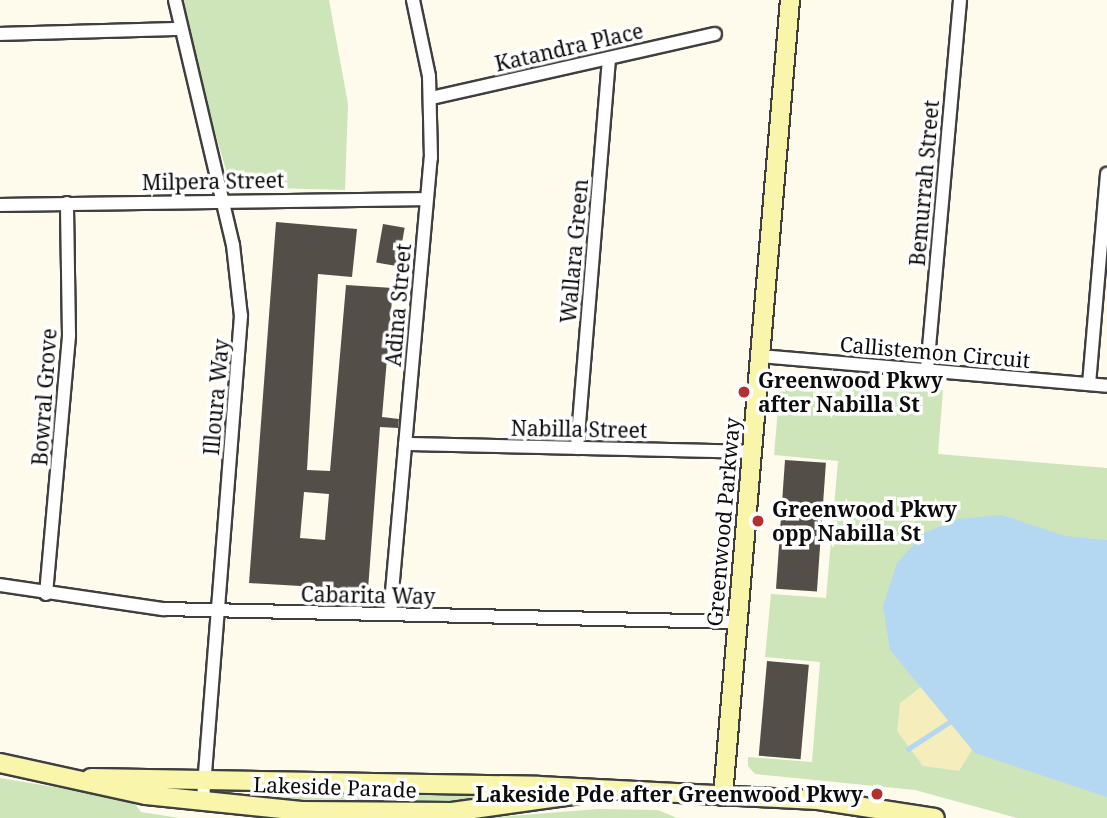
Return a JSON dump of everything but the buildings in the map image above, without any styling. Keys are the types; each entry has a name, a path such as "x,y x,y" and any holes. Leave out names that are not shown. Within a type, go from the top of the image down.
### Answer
{"street":[{"name":"Illoura Way","path":"175,0 178,29 222,199 241,316 203,803"},
{"name":"Adina Street","path":"390,614 426,199 431,98 413,0"},
{"name":"Greenwood Parkway","path":"723,796 790,0"},
{"name":"Bemurrah Street","path":"927,370 960,0"},
{"path":"0,34 178,29"},
{"name":"Katandra Place","path":"431,98 715,34"},
{"name":"Wallara Green","path":"577,448 609,58"},
{"path":"1089,384 1107,174"},
{"name":"Milpera Street","path":"0,205 222,199 426,199"},
{"name":"Bowral Grove","path":"46,594 69,335 67,203"},
{"name":"Callistemon Circuit","path":"760,356 1107,386"},
{"name":"Nabilla Street","path":"405,444 751,452"},
{"name":"Cabarita Way","path":"0,585 46,594 217,610 736,622"},
{"name":"Lakeside Parade","path":"0,763 90,778 203,803 416,814 518,807 580,793"},
{"name":"Lakeside Parade","path":"90,778 539,786 580,793 723,796 849,803 935,818"}],"green space":[{"path":"184,0 329,0 348,104 345,190 231,187 191,50"},
{"path":"789,377 943,390 938,454 1107,468 1107,818 1017,818 915,790 755,774 748,766 748,757 812,762 820,662 765,657 771,594 826,598 838,461 774,455 780,385"},
{"path":"0,778 132,800 141,812 179,818 0,818"},
{"path":"262,787 347,789 346,804 284,802 261,793"},
{"path":"355,789 529,793 472,804 355,804"},
{"path":"598,809 658,810 677,818 486,818"}],"sand":[{"path":"921,687 972,750 959,771 923,766 897,731 900,703"}],"water":[{"path":"1002,515 1065,536 1107,540 1107,797 975,753 890,650 883,606 897,563 924,533 958,519"}],"waterway":[{"path":"908,749 954,719"}],"place":[{"name":"Greenwood Pkwy after Nabilla St","path":"744,392"},
{"name":"Greenwood Pkwy opp Nabilla St","path":"758,521"},
{"name":"Lakeside Pde after Greenwood Pkwy","path":"877,794"}]}
